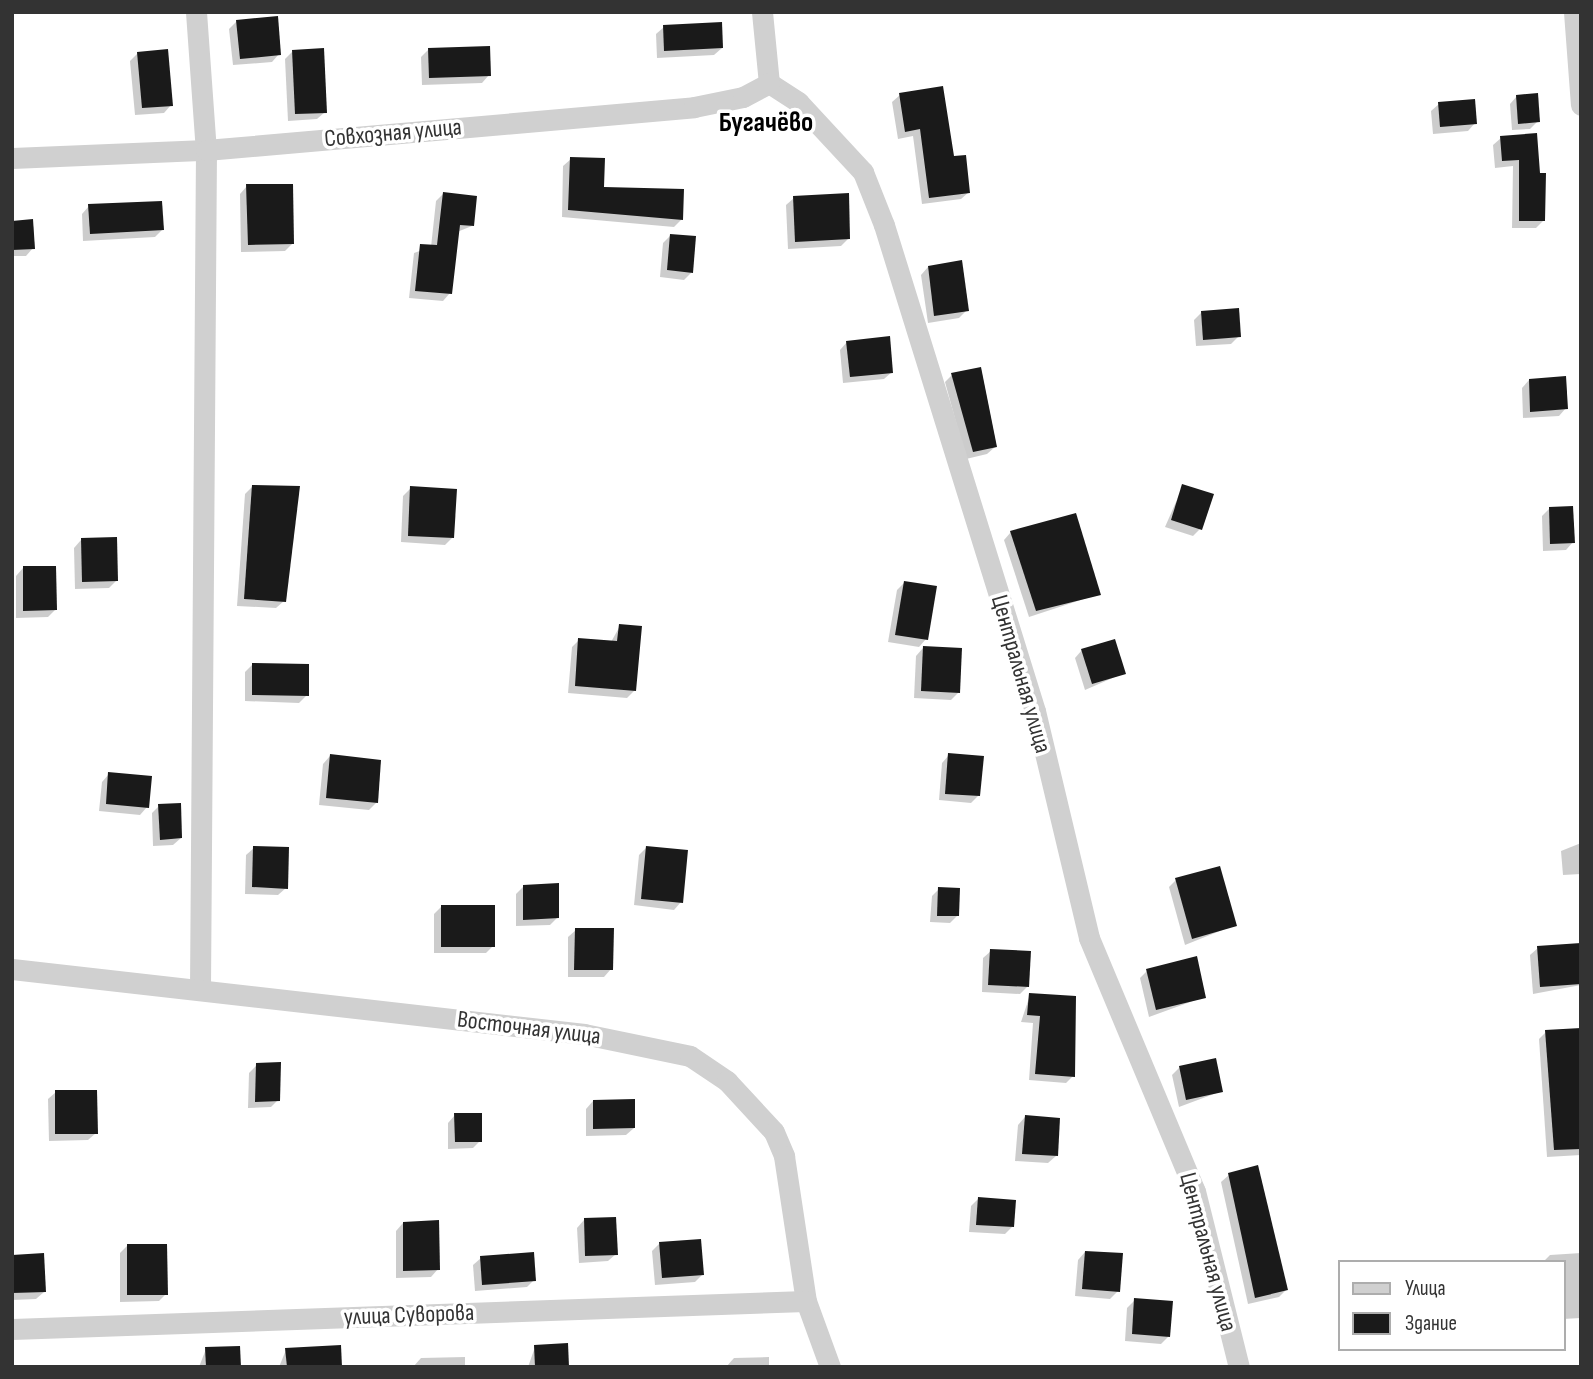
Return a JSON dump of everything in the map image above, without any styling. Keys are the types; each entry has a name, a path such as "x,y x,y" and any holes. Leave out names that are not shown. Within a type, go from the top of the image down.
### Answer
{"street":[{"path":"196,12 206,150 200,989"},
{"path":"762,12 769,83"},
{"path":"1574,12 1581,105"},
{"name":"Совхозная улица","path":"12,158 206,150 694,107 743,97 769,83"},
{"name":"Центральная улица","path":"769,83 798,102 863,172 884,225 1035,712 1089,938 1195,1191 1239,1367"},
{"name":"Восточная улица","path":"12,969 584,1034 690,1056 727,1081 774,1132 784,1156 806,1301 830,1367"},
{"name":"улица Суворова","path":"12,1329 806,1301"}],"building":[{"path":"278,16 281,55 240,59 236,20"},
{"path":"722,22 723,48 664,51 663,25"},
{"path":"490,46 491,76 429,78 428,48"},
{"path":"324,48 327,113 295,114 292,50"},
{"path":"168,49 173,106 142,108 137,52"},
{"path":"943,86 954,156 966,155 970,193 929,198 920,129 905,132 899,93"},
{"path":"1538,93 1540,122 1518,124 1516,95"},
{"path":"1475,99 1477,124 1440,127 1438,102"},
{"path":"1537,133 1540,173 1546,173 1545,221 1519,221 1519,160 1502,161 1500,136"},
{"path":"570,157 605,158 604,187 684,189 683,220 568,210"},
{"path":"246,184 293,184 294,244 248,245"},
{"path":"443,192 477,196 474,226 460,225 452,294 415,291 420,244 437,245"},
{"path":"849,193 850,239 795,242 793,196"},
{"path":"162,201 164,230 90,234 88,204"},
{"path":"33,219 35,249 12,250 12,221"},
{"path":"670,234 696,236 693,273 667,270"},
{"path":"962,260 969,311 934,316 928,266"},
{"path":"1239,308 1241,337 1203,340 1201,311"},
{"path":"890,336 893,373 850,377 846,341"},
{"path":"981,367 997,447 973,452 951,373"},
{"path":"1566,376 1568,409 1530,412 1529,379"},
{"path":"1182,484 1214,494 1202,530 1171,520"},
{"path":"252,485 300,486 286,602 244,599"},
{"path":"410,486 457,489 454,538 408,536"},
{"path":"1573,506 1575,543 1550,544 1549,507"},
{"path":"1076,513 1101,595 1036,611 1010,531"},
{"path":"117,537 118,581 82,582 81,538"},
{"path":"23,566 56,566 57,610 23,611"},
{"path":"904,581 937,586 928,640 895,635"},
{"path":"619,624 642,626 636,691 575,686 578,638 617,641"},
{"path":"1115,639 1126,674 1092,684 1081,649"},
{"path":"923,646 962,648 960,693 921,691"},
{"path":"252,663 309,664 309,696 252,695"},
{"path":"948,753 984,756 980,796 945,794"},
{"path":"330,754 381,760 378,803 326,798"},
{"path":"108,772 152,776 149,808 106,804"},
{"path":"181,803 182,838 160,840 158,804"},
{"path":"253,846 289,847 288,889 252,887"},
{"path":"646,846 688,850 683,903 641,899"},
{"path":"1220,866 1237,926 1192,939 1175,878"},
{"path":"559,883 559,918 523,920 523,885"},
{"path":"938,887 960,888 959,916 937,916"},
{"path":"441,905 495,905 495,947 441,947"},
{"path":"575,928 614,928 613,970 574,970"},
{"path":"1581,943 1581,984 1540,987 1537,946"},
{"path":"990,949 1031,951 1029,987 988,985"},
{"path":"1197,956 1206,998 1156,1010 1146,969"},
{"path":"1029,993 1076,996 1075,1077 1035,1074 1040,1016 1027,1015"},
{"path":"1581,1028 1581,1149 1554,1150 1545,1030"},
{"path":"1216,1058 1223,1092 1186,1100 1179,1066"},
{"path":"281,1062 280,1101 255,1102 256,1063"},
{"path":"55,1090 97,1090 98,1134 55,1134"},
{"path":"635,1099 635,1128 593,1129 593,1100"},
{"path":"454,1113 482,1113 482,1142 455,1142"},
{"path":"1025,1115 1060,1118 1058,1156 1022,1154"},
{"path":"1258,1165 1288,1290 1255,1298 1228,1173"},
{"path":"978,1197 1016,1200 1014,1227 976,1225"},
{"path":"616,1217 618,1255 585,1256 584,1218"},
{"path":"439,1220 440,1270 403,1271 403,1222"},
{"path":"701,1239 704,1275 662,1278 659,1242"},
{"path":"127,1244 167,1244 168,1295 127,1295"},
{"path":"1085,1251 1123,1253 1120,1292 1082,1289"},
{"path":"534,1252 536,1281 482,1285 480,1256"},
{"path":"44,1253 46,1292 12,1293 12,1255"},
{"path":"1134,1298 1173,1301 1170,1337 1132,1334"},
{"path":"568,1343 569,1367 535,1367 534,1345"},
{"path":"341,1345 342,1367 287,1367 285,1348"},
{"path":"240,1346 241,1367 206,1367 205,1347"}],"district":[{"name":"Бугачёво","path":"766,123"}]}
